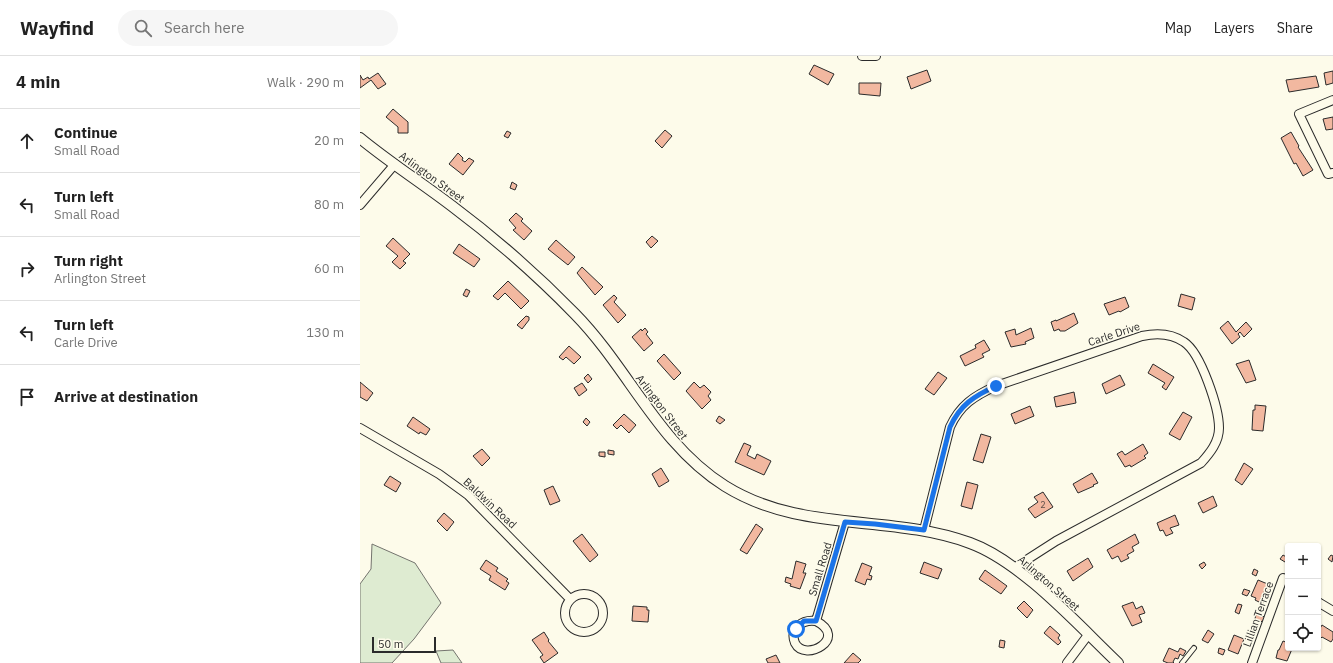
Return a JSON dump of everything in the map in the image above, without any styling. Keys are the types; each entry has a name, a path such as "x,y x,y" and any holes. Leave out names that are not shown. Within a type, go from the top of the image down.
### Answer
{"street":[{"path":"862,56 876,56"},
{"path":"1333,100 1299,114 1328,174 1333,173"},
{"name":"Arlington Street","path":"360,138 450,204 509,251 575,314 607,352 664,431 681,451 710,476 741,496 777,510 810,518 924,530 983,548 1014,568 1118,663"},
{"path":"360,205 395,164"},
{"name":"Carle Drive","path":"924,530 950,427 956,414 964,404 977,395 996,386 1142,336 1156,333 1168,335 1183,341 1192,349 1200,361 1217,413 1219,429 1216,441 1210,454 1201,463 1056,541 1014,568"},
{"name":"Baldwin Road","path":"360,428 439,474 468,495 570,599"},
{"name":"Small Road","path":"816,621 845,522"},
{"name":"Lillian Terrace","path":"1252,663 1283,578 1285,580"},
{"path":"587,593 598,599 604,609 602,621 598,626 593,630 580,631 569,624 565,611 570,599 575,595 587,593"},
{"path":"1321,604 1333,611"},
{"path":"804,621 816,621 825,628 827,632 827,643 820,652 815,654 804,653 795,646 794,634 800,624 804,621"},
{"path":"1067,663 1088,635"}],"lane":[{"path":"1182,663 1194,648"}],"green space":[{"path":"372,544 415,563 441,603 414,639 392,663 360,663 360,584 371,569"},
{"path":"453,650 462,663 441,663 436,651"}],"building":[{"path":"814,65 834,74 828,85 809,74"},
{"path":"927,70 931,81 911,89 907,77"},
{"path":"1333,71 1333,83 1326,85 1324,73"},
{"path":"378,73 386,84 378,89 371,80 360,88 360,75 363,80 368,77 369,79"},
{"path":"1316,76 1319,87 1289,92 1286,80"},
{"path":"859,83 881,83 880,96 859,94"},
{"path":"393,109 408,122 408,133 398,133 398,127 386,117"},
{"path":"1333,117 1333,129 1326,130 1323,119"},
{"path":"665,130 672,136 662,148 655,141"},
{"path":"507,131 511,133 508,138 504,136"},
{"path":"1291,132 1299,146 1298,147 1313,170 1303,176 1296,163 1294,164 1281,138"},
{"path":"458,153 465,162 469,158 474,161 463,175 449,164"},
{"path":"512,182 517,185 515,190 510,188"},
{"path":"516,213 523,219 521,221 532,231 524,240 513,230 516,228 509,220"},
{"path":"652,236 658,241 651,248 646,242"},
{"path":"393,238 410,254 403,261 406,263 400,269 392,262 398,256 386,246"},
{"path":"556,240 575,257 568,265 548,249"},
{"path":"459,244 480,259 474,267 453,253"},
{"path":"582,267 603,287 595,295 577,273"},
{"path":"508,281 529,301 521,309 505,293 498,300 493,296"},
{"path":"466,289 470,291 467,297 463,295"},
{"path":"1181,294 1195,298 1192,310 1178,306"},
{"path":"614,295 617,298 614,302 626,315 618,323 603,305"},
{"path":"1125,297 1129,307 1120,312 1119,311 1109,315 1104,304"},
{"path":"1074,313 1078,323 1065,331 1060,331 1059,329 1054,331 1051,322"},
{"path":"526,316 529,317 529,320 522,329 517,325"},
{"path":"1228,321 1236,332 1246,322 1252,329 1244,337 1240,332 1238,334 1240,337 1232,344 1220,328"},
{"path":"645,328 648,332 646,334 653,343 644,351 632,337 641,329 642,331"},
{"path":"1031,328 1034,338 1025,342 1026,344 1011,347 1005,332 1015,329 1016,335"},
{"path":"984,340 990,350 982,354 984,357 965,366 960,356 976,348 975,345"},
{"path":"569,346 581,357 574,364 566,357 563,360 559,357"},
{"path":"664,354 681,373 674,380 657,361"},
{"path":"1249,360 1256,380 1246,383 1236,364"},
{"path":"1153,364 1174,377 1166,390 1162,387 1165,383 1148,373"},
{"path":"938,372 947,378 934,395 925,389"},
{"path":"588,374 592,379 588,383 584,378"},
{"path":"1120,375 1125,385 1106,394 1102,384"},
{"path":"360,382 373,393 367,401 360,397"},
{"path":"694,382 700,388 704,385 711,392 708,396 711,400 702,409 686,391"},
{"path":"582,383 587,390 579,396 574,388"},
{"path":"1074,392 1076,403 1056,407 1054,397"},
{"path":"1255,405 1266,406 1263,431 1252,430 1253,410 1255,410"},
{"path":"1030,406 1034,416 1015,424 1011,414"},
{"path":"1183,412 1192,417 1180,440 1169,434"},
{"path":"624,414 636,425 629,433 621,425 617,429 613,425"},
{"path":"719,416 725,420 720,424 716,421"},
{"path":"413,417 430,429 426,435 420,432 419,434 407,426"},
{"path":"586,418 590,422 587,426 583,422"},
{"path":"981,434 991,437 983,463 973,460"},
{"path":"744,443 751,446 747,455 755,459 757,454 771,461 764,475 735,462"},
{"path":"1143,444 1148,453 1144,456 1146,458 1131,467 1130,465 1125,467 1117,454 1122,451 1125,455"},
{"path":"482,449 490,458 482,466 473,456"},
{"path":"608,450 614,451 614,455 608,454"},
{"path":"599,452 605,452 605,457 599,456"},
{"path":"1244,463 1253,469 1242,485 1235,480"},
{"path":"661,468 669,481 659,487 652,474"},
{"path":"1092,473 1098,483 1078,493 1073,484"},
{"path":"390,476 401,483 396,492 384,485"},
{"path":"967,482 978,485 972,509 961,506"},
{"path":"553,486 560,501 550,505 544,490"},
{"path":"1043,492 1053,507 1035,518 1028,509 1038,502 1034,497"},
{"path":"1213,496 1217,506 1203,513 1198,503"},
{"path":"444,513 454,522 447,531 437,521"},
{"path":"1175,515 1179,525 1170,528 1173,533 1166,536 1163,530 1160,531 1157,523"},
{"path":"756,524 763,529 747,554 740,550"},
{"path":"582,534 598,555 590,562 573,541"},
{"path":"1135,534 1139,543 1132,547 1134,551 1127,555 1129,558 1121,562 1118,556 1112,559 1107,550"},
{"path":"1283,555 1285,556 1285,562 1280,559"},
{"path":"1331,555 1333,556 1332,562 1328,559"},
{"path":"1088,558 1093,567 1073,581 1067,571"},
{"path":"486,560 498,568 496,571 508,579 506,581 509,583 505,590 489,580 491,576 480,569"},
{"path":"796,561 806,564 803,573 806,573 800,589 790,586 791,584 785,582 786,577 792,579"},
{"path":"924,562 942,569 938,579 920,573"},
{"path":"1204,562 1206,565 1202,569 1199,565"},
{"path":"862,563 872,567 869,575 872,576 871,580 867,579 865,585 855,581"},
{"path":"1254,569 1258,571 1256,576 1252,574"},
{"path":"985,570 1007,586 1001,594 979,579"},
{"path":"1258,580 1270,585 1267,592 1265,590 1261,599 1265,600 1263,604 1251,596"},
{"path":"1244,589 1250,591 1247,596 1242,594"},
{"path":"1024,601 1033,610 1027,618 1017,608"},
{"path":"1133,602 1136,609 1142,606 1145,613 1139,615 1142,622 1132,626 1122,606"},
{"path":"1238,604 1242,605 1239,614 1235,612"},
{"path":"633,606 647,607 647,610 649,610 648,622 632,621"},
{"path":"1256,614 1265,617 1263,622 1255,619"},
{"path":"1322,625 1333,632 1333,639 1331,642 1322,637 1321,638"},
{"path":"1050,626 1060,635 1058,638 1061,642 1058,645 1044,633"},
{"path":"1208,630 1214,634 1208,643 1202,640"},
{"path":"544,632 549,640 548,641 558,653 544,663 540,657 543,655 532,640"},
{"path":"1234,635 1244,639 1238,654 1228,650"},
{"path":"1000,640 1005,641 1004,648 999,647"},
{"path":"1283,641 1285,642 1285,651 1291,651 1287,661 1276,658"},
{"path":"1169,648 1178,652 1180,648 1186,651 1183,656 1180,654 1178,659 1175,658 1174,663 1168,663 1163,661"},
{"path":"1219,648 1225,650 1223,655 1218,653"},
{"path":"853,653 861,660 858,663 844,663"},
{"path":"776,655 780,663 768,663 766,659"}],"route":[{"path":"796,629 804,621 816,621 845,522 924,530 950,427 956,414 964,404 977,395 996,386"}]}
